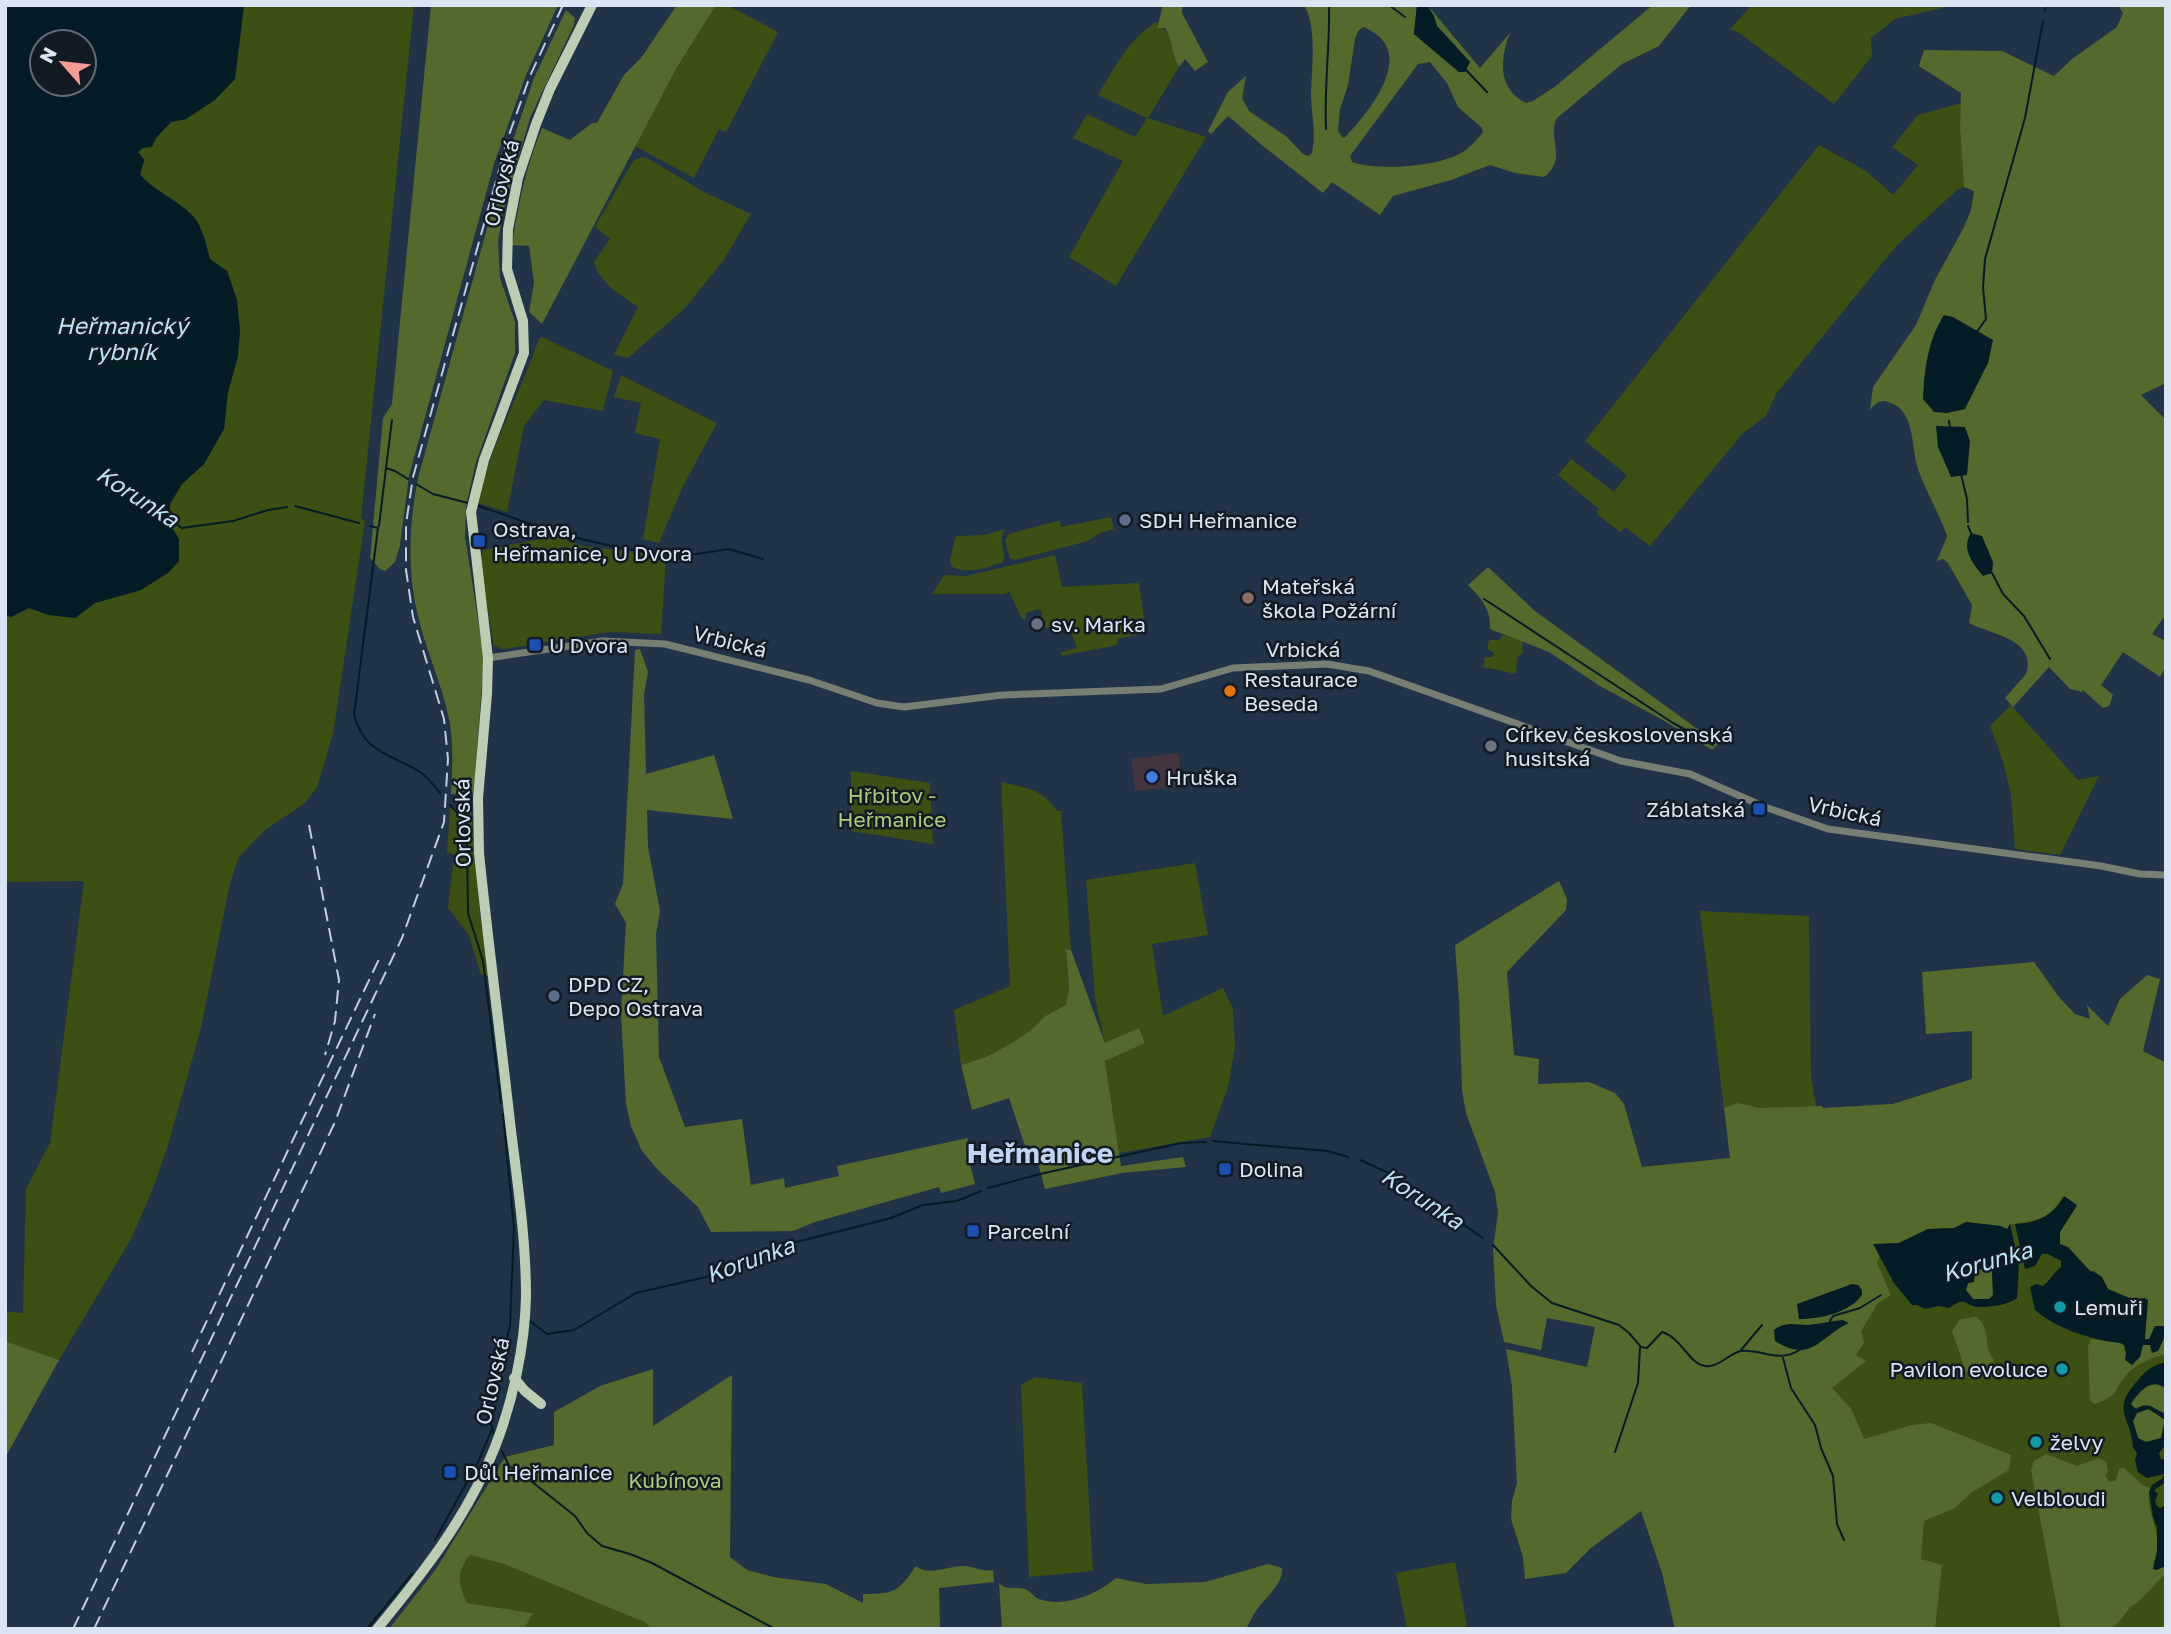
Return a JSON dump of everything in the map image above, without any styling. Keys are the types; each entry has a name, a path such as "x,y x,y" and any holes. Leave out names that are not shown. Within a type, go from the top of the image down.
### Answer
{"main road":[{"name":"Orlovská","path":"377,1629 433,1560 472,1498 496,1446 514,1378 523,1330 525,1264 479,853 478,798 488,658 471,533 472,504 484,460 524,353 523,321 511,288 506,261 508,229 518,178 550,89 592,5"},
{"path":"514,1378 524,1391 541,1404"}],"street":[{"name":"Vrbická","path":"488,658 603,641 666,644 809,680 877,703 904,707 1014,694 1161,690 1233,668 1300,664 1347,665 1369,670 1621,761 1690,774 1765,807 1828,829 2101,866 2140,874 2166,875"}],"shaded area":[{"path":"1178,753 1183,786 1135,791 1131,759"}],"green space":[{"path":"244,5 414,5 361,518 365,521 333,734 317,787 305,803 265,830 239,857 230,883 201,1028 152,1191 131,1239 59,1360 5,1341 5,1311 23,1313 26,1189 50,1143 84,881 5,882 5,615 11,617 29,608 49,615 75,618 95,603 141,590 179,539 170,525 170,504 182,484 204,464 224,429 228,392 238,356 237,300 227,271 210,259 205,238 140,174 144,160 138,152 152,146 171,122 186,119 235,79"},
{"path":"431,5 558,5 526,75 494,164 409,476 400,545 395,562 385,571 370,558 383,418 392,404"},
{"path":"677,5 716,5 676,69 542,324 529,312 534,283 529,246 512,245 523,186 542,128 570,140 592,123 597,123 624,75 641,58"},
{"path":"716,5 727,5 778,32 726,132 719,129 694,178 635,146 676,69"},
{"path":"1163,5 1182,5 1182,13 1208,62 1195,71 1185,59 1179,67 1165,28 1157,28"},
{"path":"1304,5 1417,5 1414,34 1459,72 1470,62 1437,26 1430,8 1480,68 1510,33 1504,53 1503,72 1510,89 1526,103 1557,85 1653,5 1691,5 1659,46 1622,64 1557,118 1554,126 1555,162 1544,177 1515,173 1490,165 1451,180 1393,196 1380,215 1332,182 1323,193 1228,116 1211,134 1208,131 1228,92 1246,76 1242,98 1249,111 1287,137 1303,154 1308,156 1312,153 1313,50","holes":["1363,27 1380,37 1388,50 1389,65 1377,97 1344,138 1338,130 1340,109 1348,85 1355,39","1430,62 1447,83 1458,107 1482,128 1483,132 1463,152 1435,162 1391,167 1352,162 1350,156 1418,64"]},
{"path":"1752,5 1954,5 1895,19 1871,38 1872,56 1834,104 1738,32 1730,29"},
{"path":"2118,5 2166,5 2166,383 2141,395 2166,420 2166,614 2152,634 2166,641 2166,666 2160,677 2123,652 2101,685 2113,695 2109,706 2103,708 2083,690 2070,689 2049,667 2013,707 2005,698 2026,674 2028,662 2025,653 2019,645 2010,640 1969,623 1972,605 1948,563 1943,559 1937,561 1947,536 1918,469 1908,421 1897,406 1885,401 1870,410 1873,387 1916,325 1935,280 1964,227 1971,210 1974,191 1964,187 1960,128 1961,93 1919,66 1924,50 2002,51 2054,76 2072,59 2117,27 2123,13"},
{"path":"566,10 575,18 574,25 530,118 505,204 498,241 500,278 515,322 515,353 476,462 466,506 465,536 484,658 474,789 472,794 451,794 451,728 414,599 410,547 415,495 504,167 534,78"},
{"path":"1158,21 1157,25 1167,33 1179,67 1148,118 1206,137 1116,286 1069,257 1123,161 1073,138 1087,114 1135,137 1147,118 1098,95 1131,45"},
{"path":"1961,103 1964,187 1957,190 1897,245 1776,394 1766,416 1743,433 1650,546 1625,527 1620,532 1597,514 1599,509 1558,475 1571,459 1614,492 1627,475 1585,441 1819,145 1866,171 1893,195 1918,165 1892,147 1918,115"},
{"path":"642,157 704,192 751,214 723,261 685,308 628,358 614,355 638,307 612,288 597,270 594,262 610,239 595,227 633,161"},
{"path":"542,337 613,371 603,411 544,400 524,426 507,512 478,503 498,441"},
{"path":"621,375 717,423 683,486 659,543 643,539 660,439 635,433 641,403 614,397"},
{"path":"1111,517 1114,529 1100,533 1088,541 1015,560 1010,558 1005,540 1009,534 1057,521 1060,521 1061,527"},
{"path":"1005,529 1002,538 1003,562 970,570 951,566 956,536 984,535"},
{"path":"556,536 583,546 666,556 661,634 610,632 503,649 494,646 480,562 483,550"},
{"path":"1055,555 1062,587 1139,583 1146,633 1117,639 1117,645 1062,656 1061,652 1077,648 1070,629 1056,632 1055,627 1043,628 1042,611 1038,609 1026,613 1026,619 1022,619 1009,591 1006,594 932,594 944,575 966,576"},
{"path":"1488,567 1535,611 1718,744 1712,750 1600,686 1549,652 1490,629 1484,604 1468,585"},
{"path":"1503,635 1522,641 1523,652 1517,658 1516,674 1483,667 1485,657 1492,657 1494,653 1487,649 1489,640 1499,640"},
{"path":"640,649 648,672 644,694 646,774 714,755 733,819 647,810 648,847 660,911 656,934 659,1057 685,1127 742,1119 751,1185 784,1178 785,1188 839,1176 837,1166 968,1138 966,1148 975,1184 941,1193 939,1187 815,1222 793,1231 711,1232 698,1207 658,1170 642,1151 631,1126 626,1104 621,1013 626,923 615,904 623,884 635,650"},
{"path":"2011,705 2078,780 2099,776 2060,855 2015,849 2011,795 2003,761 1990,726"},
{"name":"Hřbitov - Heřmanice","path":"851,771 930,783 933,844 851,831"},
{"path":"1001,782 1039,793 1057,811 1061,811 1071,950 1066,949 1069,987 1066,1005 1045,1016 1030,1031 986,1057 961,1065 954,1010 1010,986"},
{"path":"450,808 471,808 480,914 490,976 481,975 469,935 448,908 454,854 447,853"},
{"path":"1195,863 1208,935 1152,944 1163,1016 1223,988 1233,1009 1235,1047 1228,1087 1210,1137 1119,1153 1105,1060 1145,1043 1105,1043 1095,998 1086,880"},
{"path":"1559,881 1567,899 1566,910 1507,972 1514,1055 1539,1059 1538,1084 1589,1082 1615,1093 1624,1104 1642,1167 1730,1158 1724,1108 1738,1103 1760,1108 1893,1104 1972,1079 1972,1031 1926,1034 1922,972 2034,962 2075,1014 2090,1019 2087,1005 2108,1026 2120,999 2147,975 2160,979 2143,1051 2166,1063 2166,1326 2149,1339 2144,1339 2144,1298 2134,1300 2108,1289 2102,1277 2089,1270 2060,1244 2060,1232 2077,1206 2063,1197 2047,1215 2034,1221 2010,1224 2007,1229 1966,1222 1954,1228 1928,1229 1899,1243 1874,1244 1880,1255 1877,1263 1891,1295 1878,1303 1861,1331 1864,1343 1856,1355 1866,1361 1832,1388 1852,1410 1864,1439 1912,1425 1931,1423 2011,1455 2009,1470 1972,1492 1955,1508 1924,1521 1921,1559 1942,1565 1935,1629 1675,1629 1662,1573 1641,1511 1591,1548 1566,1573 1525,1579 1523,1557 1511,1519 1517,1483 1512,1387 1506,1349 1587,1367 1595,1327 1547,1318 1541,1350 1504,1342 1496,1305 1493,1249 1498,1213 1495,1192 1466,1113 1462,1090 1455,945"},
{"path":"1700,911 1809,916 1811,1076 1816,1107 1893,1104 1972,1079 2166,1111 2166,1629 1686,1629 1642,1167 1733,1158 1814,1108 1760,1108 1738,1103 1724,1108"},
{"path":"1066,949 1071,950 1105,1043 1139,1028 1145,1043 1105,1061 1121,1166 1183,1157 1186,1167 1122,1173 1045,1189 1029,1145 1025,1146 1009,1098 972,1110 961,1065 986,1057 1015,1041 1045,1016 1066,1005 1069,987"},
{"path":"1988,1266 1992,1271 1993,1295 1990,1299 1973,1299 1966,1290 1968,1283 1974,1282 1975,1271"},
{"path":"1976,1317 1984,1326 1988,1349 1994,1360 1989,1367 1989,1375 1985,1378 1966,1372 1952,1331 1960,1319"},
{"path":"2166,1334 2166,1354 2134,1368 2109,1398 2094,1404 2090,1400 2088,1346 2091,1339 2120,1343 2140,1352 2143,1344 2150,1344 2158,1351"},
{"path":"5,1341 59,1360 5,1458"},
{"name":"Kubínova","path":"653,1369 653,1426 732,1375 730,1557 747,1570 773,1577 826,1584 863,1603 863,1594 895,1590 916,1566 933,1571 959,1566 993,1570 994,1582 939,1588 940,1629 652,1629 644,1622 504,1564 470,1555 462,1567 460,1579 467,1603 533,1613 524,1629 389,1629 436,1569 505,1457 554,1445 554,1412 600,1386"},
{"path":"1035,1377 1082,1383 1093,1571 1029,1577 1021,1385"},
{"path":"2163,1385 2166,1389 2166,1414 2155,1411 2152,1406 2143,1405 2134,1409 2132,1401 2147,1386"},
{"path":"2147,1409 2165,1419 2161,1438 2146,1442 2138,1438 2133,1421 2137,1413"},
{"path":"2046,1454 2077,1466 2099,1458 2106,1462 2108,1471 2105,1475 2109,1482 2116,1480 2119,1469 2123,1467 2144,1486 2150,1488 2149,1506 2157,1544 2153,1564 2156,1570 2166,1566 2166,1573 2112,1627 2099,1630 2061,1629 2031,1470 2034,1461"},
{"path":"470,1555 504,1564 644,1622 652,1629 524,1629 532,1613 467,1603 460,1578 462,1567"},
{"path":"1455,1562 1467,1626 1452,1629 1407,1629 1396,1573"},
{"path":"1268,1564 1282,1568 1282,1574 1246,1629 1002,1629 999,1583 1005,1587 1025,1589 1039,1599 1059,1602 1099,1590 1116,1578 1146,1584 1205,1582"}],"water":[{"name":"Heřmanický rybník","path":"5,5 244,5 235,79 215,100 186,119 171,122 156,138 152,147 138,152 144,160 140,175 186,209 197,221 210,259 227,271 237,300 240,331 238,356 228,392 224,429 204,464 182,484 170,504 170,524 179,539 179,561 168,573 141,590 95,603 75,618 49,615 29,608 11,617 5,615"},
{"path":"1417,5 1426,5 1437,26 1470,62 1465,72 1459,72 1414,34"},
{"path":"1944,315 1953,317 1993,340 1988,363 1965,409 1947,413 1934,412 1923,399 1928,356"},
{"path":"1936,426 1965,427 1970,441 1967,475 1951,477 1938,447"},
{"path":"1971,533 1982,536 1993,562 1992,573 1983,576 1972,561 1967,544"},
{"path":"2064,1196 2077,1205 2060,1232 2060,1244 2068,1247 2091,1272 2102,1277 2108,1289 2134,1300 2148,1300 2145,1339 2149,1339 2155,1326 2166,1326 2166,1334 2158,1351 2152,1353 2150,1345 2143,1345 2140,1357 2132,1365 2125,1360 2124,1345 2074,1332 2035,1310 2030,1287 2046,1284 2061,1267 2061,1261 2042,1254 2035,1266 2025,1269 2015,1224 2044,1217 2055,1209"},
{"path":"1966,1222 2007,1229 2010,1224 2019,1264 2017,1298 1989,1307 1962,1302 1949,1308 1939,1306 1925,1309 1912,1305 1894,1283 1873,1244 1899,1243 1928,1229 1954,1228","holes":["1988,1267 1992,1271 1993,1295 1989,1299 1973,1299 1966,1290 1968,1283 1974,1282 1975,1271"]},
{"path":"1852,1284 1858,1285 1862,1295 1850,1306 1825,1316 1799,1319 1797,1304"},
{"path":"1843,1320 1849,1323 1807,1349 1788,1348 1775,1341 1774,1330 1782,1325 1808,1325"},
{"path":"2166,1362 2166,1389 2156,1384 2146,1387 2131,1404 2136,1409 2148,1406 2166,1414 2166,1444 2159,1453 2161,1459 2166,1460 2166,1482 2154,1490 2158,1494 2155,1501 2157,1506 2160,1508 2166,1505 2166,1566 2156,1570 2153,1569 2157,1551 2157,1528 2149,1492 2152,1485 2163,1478 2164,1474 2147,1478 2138,1472 2135,1460 2137,1453 2133,1448 2124,1406 2130,1390 2141,1376","holes":["2149,1409 2165,1420 2161,1438 2146,1442 2138,1438 2133,1421 2137,1413"]}],"waterway":[{"path":"1326,129 1329,5"},
{"path":"1389,5 1405,17"},
{"path":"2045,11 2046,5"},
{"path":"1976,333 1986,319 1983,287 1985,259 2025,118 2043,21"},
{"path":"1466,70 1487,92"},
{"path":"386,468 392,420"},
{"path":"1949,421 1950,428"},
{"path":"379,526 386,468 408,479"},
{"path":"1961,474 1967,499 1968,522"},
{"path":"416,484 433,494 468,503"},
{"path":"476,505 548,530"},
{"name":"Korunka","path":"295,506 359,523"},
{"name":"Korunka","path":"170,520 182,528 233,521 287,507"},
{"name":"Korunka","path":"370,526 378,528 354,715 364,737 372,745 420,772 440,793"},
{"path":"1968,526 1971,533"},
{"path":"560,534 620,548 663,554 697,554 729,549 763,559"},
{"path":"1992,573 2003,594 2024,616 2050,659"},
{"path":"1484,599 1673,723 1713,745"},
{"name":"Korunka","path":"450,805 463,819 467,847 468,913 483,961 501,1103"},
{"name":"Korunka","path":"490,1400 510,1326 514,1228 503,1114"},
{"name":"Korunka","path":"1213,1141 1328,1151 1348,1157"},
{"name":"Korunka","path":"988,1188 1181,1143 1206,1142"},
{"name":"Korunka","path":"1360,1160 1391,1174 1483,1238"},
{"name":"Korunka","path":"530,1321 547,1334 574,1330 636,1293 706,1277 761,1251 891,1218 923,1205 957,1201 981,1191"},
{"name":"Korunka","path":"1493,1245 1531,1286 1552,1303 1619,1325 1641,1347 1647,1348 1662,1332 1675,1340 1694,1361 1705,1366 1715,1365 1741,1351 1778,1356 1801,1349"},
{"name":"Korunka","path":"1830,1321 1833,1316 1860,1308 1881,1295"},
{"path":"1741,1350 1762,1325"},
{"path":"1615,1452 1638,1383 1640,1348"},
{"path":"1783,1358 1791,1388 1815,1425 1833,1476 1837,1524 1844,1540"},
{"path":"487,1411 494,1434"},
{"path":"435,1540 478,1462 492,1429"},
{"path":"502,1451 509,1466 575,1516 587,1533 602,1546 652,1563 775,1629"},
{"path":"367,1629 412,1574"}],"railway":[{"path":"73,1629 402,938 444,822 448,759 444,719 413,617 406,570 406,524 413,477 509,135 530,76 563,5"},
{"path":"309,825 339,980 335,1021 325,1055"},
{"path":"192,1352 381,955"},
{"path":"94,1629 335,1122 375,1014"}],"place":[{"name":"SDH Heřmanice","path":"1125,520"},
{"name":"Ostrava, Heřmanice, U Dvora","path":"479,541"},
{"name":"Mateřská škola Požární","path":"1248,598"},
{"name":"sv. Marka","path":"1037,624"},
{"name":"U Dvora","path":"535,645"},
{"name":"Restaurace Beseda","path":"1230,691"},
{"name":"Církev československá husitská","path":"1491,746"},
{"name":"Hruška","path":"1152,777"},
{"name":"Záblatská","path":"1759,809"},
{"name":"DPD CZ, Depo Ostrava","path":"554,996"},
{"name":"Dolina","path":"1225,1169"},
{"name":"Parcelní","path":"973,1231"},
{"name":"Lemuři","path":"2060,1307"},
{"name":"Pavilon evoluce","path":"2062,1369"},
{"name":"želvy","path":"2036,1442"},
{"name":"Důl Heřmanice","path":"450,1472"},
{"name":"Velbloudi","path":"1997,1498"}],"district":[{"name":"Heřmanice","path":"1040,1152"}]}
